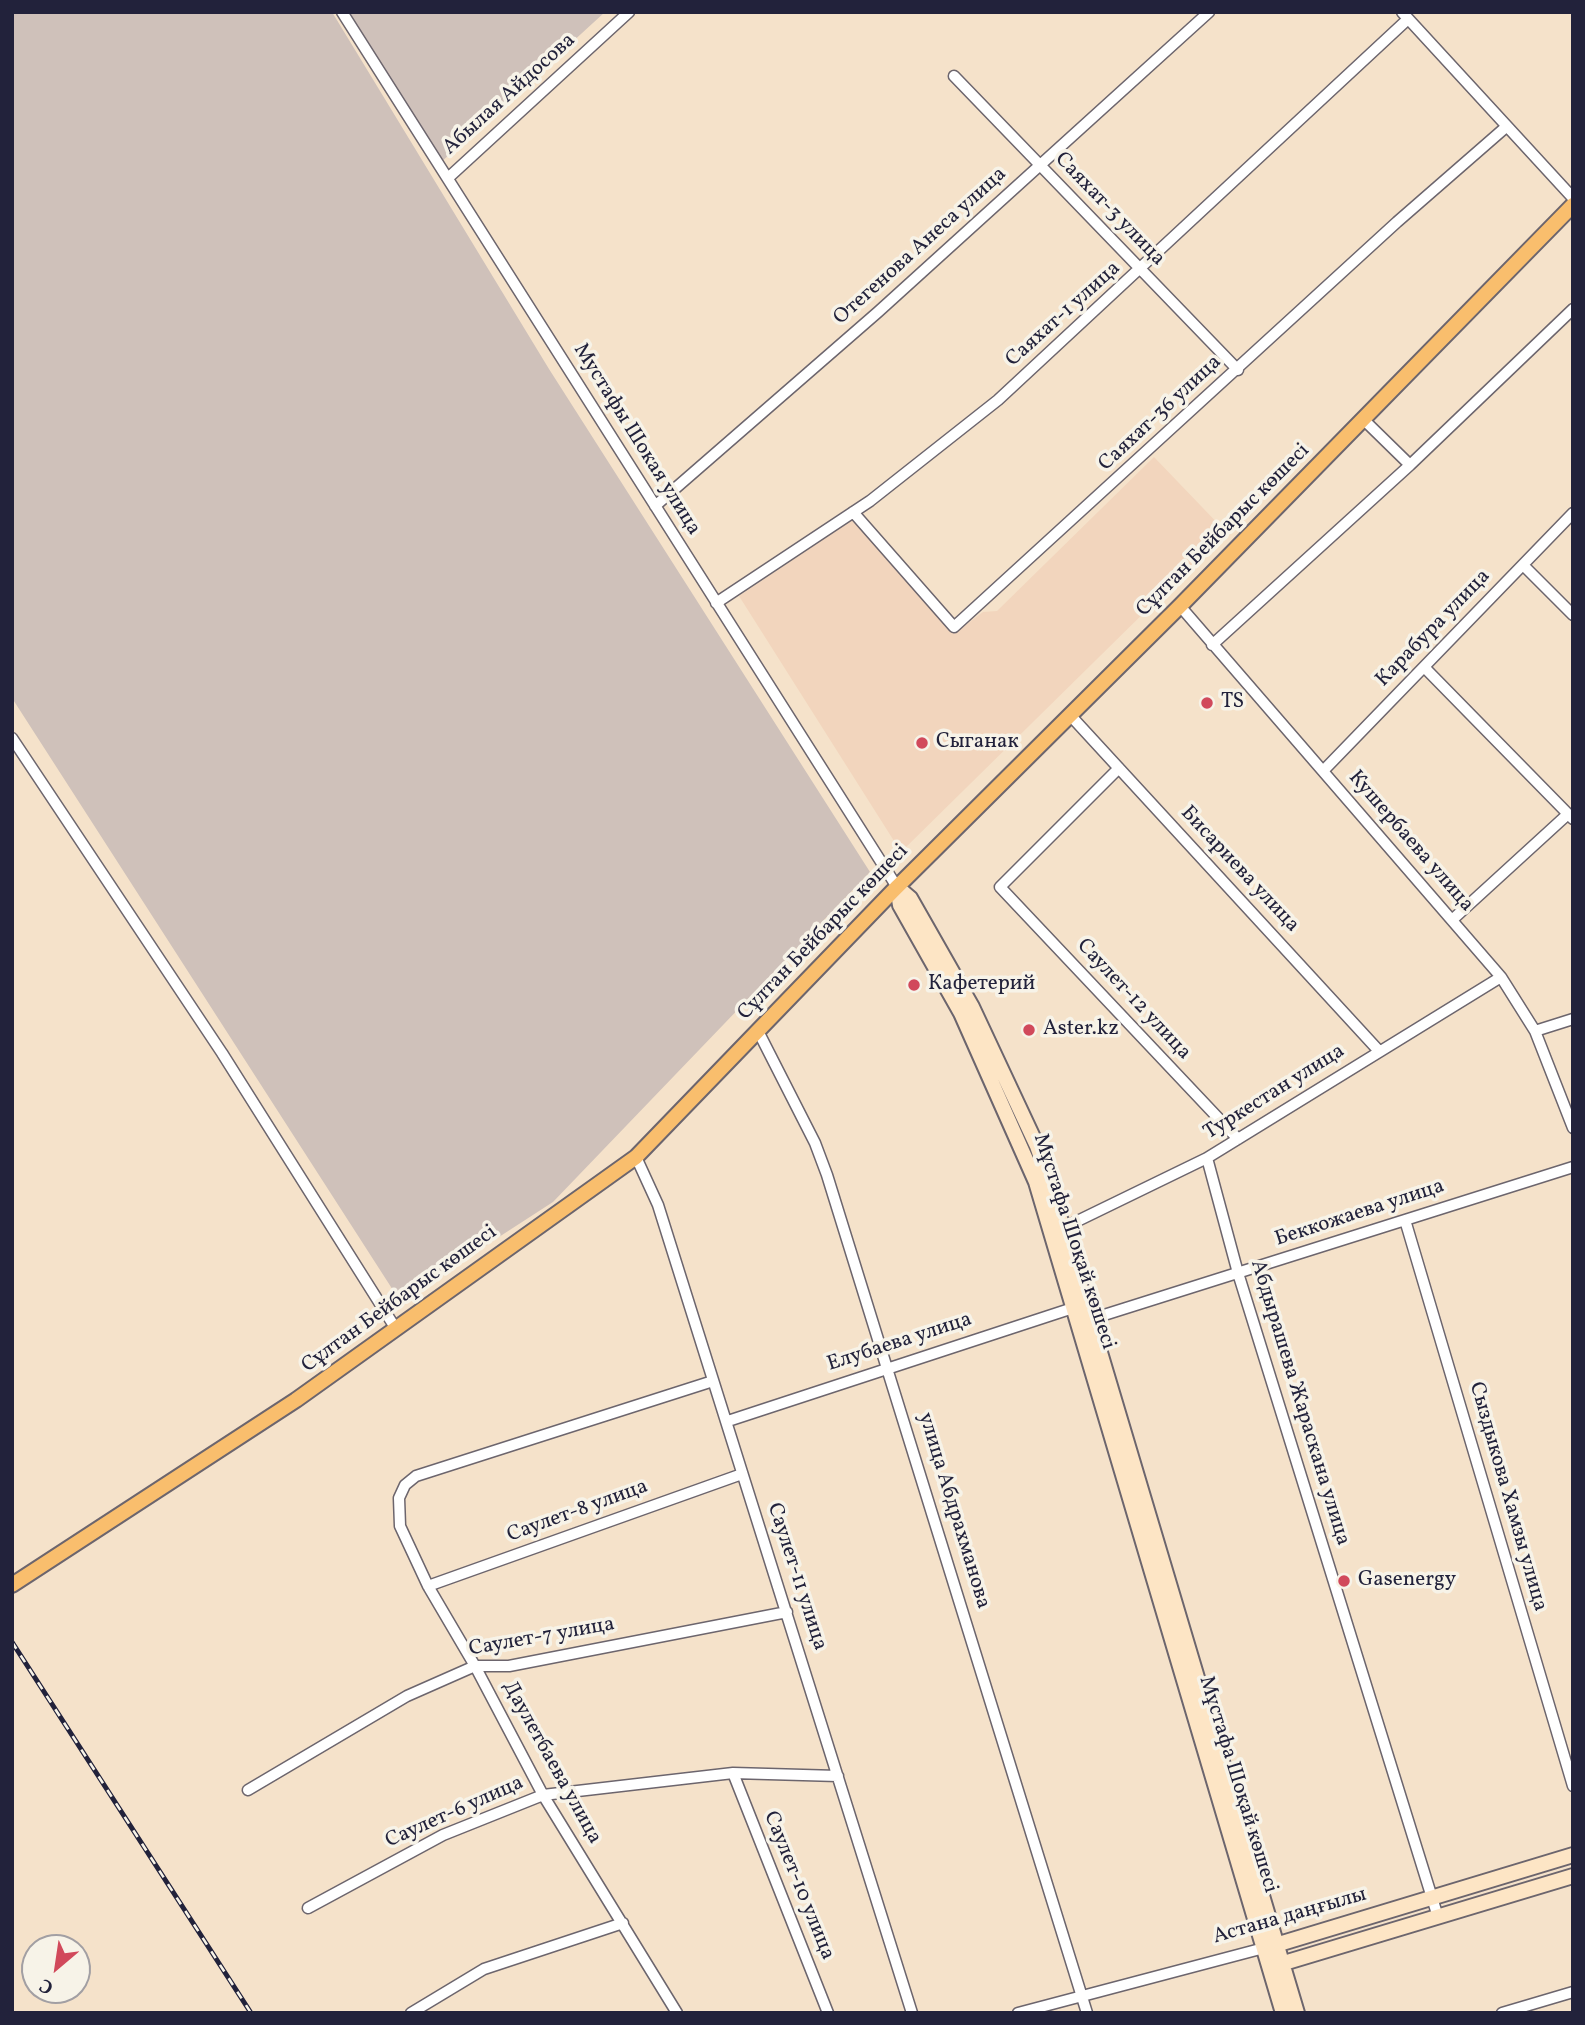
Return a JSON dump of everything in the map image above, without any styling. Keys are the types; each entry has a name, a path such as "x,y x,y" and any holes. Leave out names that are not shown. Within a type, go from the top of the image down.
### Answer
{"main road":[{"name":"Сұлтан Бейбарыс көшесі","path":"14,1583 296,1400 636,1157 897,887 1180,607 1573,205"}],"street":[{"name":"Мустафы Шокая улица","path":"342,12 897,887"},
{"name":"Абылая Айдосова","path":"448,178 629,12"},
{"name":"Отегенова Анеса улица","path":"655,506 1040,166 1209,12"},
{"path":"1405,16 1573,198"},
{"name":"Саяхат-1 улица","path":"716,603 853,512 998,400 1141,270 1405,16"},
{"name":"Саяхат-3 улица","path":"954,76 1238,370"},
{"name":"Саяхат-36 улица","path":"853,512 954,626 1238,370 1397,222 1506,127"},
{"path":"1212,645 1409,465 1573,309"},
{"path":"1363,419 1409,465"},
{"name":"Карабура улица","path":"1323,771 1573,513"},
{"path":"1523,565 1573,615"},
{"name":"Кушербаева улица","path":"1180,607 1501,977 1535,1031 1573,1128"},
{"path":"1424,667 1570,817 1452,920"},
{"name":"Бисариева улица","path":"1070,715 1379,1051"},
{"path":"12,738 222,1053 396,1329"},
{"name":"Саулет-12 улица","path":"1119,768 1000,887 1238,1139"},
{"name":"Мұстафа Шоқай көшесі","path":"897,887 910,898 972,1007 1037,1146 1063,1228 1084,1321 1270,1946 1297,2013"},
{"name":"Мұстафа Шоқай көшесі","path":"897,887 900,905 961,1013 1025,1151 1080,1306"},
{"name":"Туркестан улица","path":"1063,1228 1208,1158 1501,977"},
{"path":"1535,1031 1573,1019"},
{"name":"улица Абдрахманова","path":"758,1031 815,1143 888,1367 1087,2013"},
{"name":"Саулет-11 улица","path":"636,1157 658,1205 728,1421 742,1474 912,2013"},
{"name":"Абдырашева Жараскана улица","path":"1208,1158 1238,1273 1438,1917"},
{"name":"Беккожаева улица","path":"1084,1321 1573,1167"},
{"name":"Сыздыкова Хамзы улица","path":"1405,1220 1573,1786"},
{"name":"Елубаева улица","path":"728,1421 1080,1306"},
{"name":"Даулетбаева улица","path":"677,2013 542,1795 475,1667 428,1586 400,1526 400,1492 416,1476 713,1381"},
{"name":"Саулет-8 улица","path":"428,1586 742,1474"},
{"name":"Саулет-7 улица","path":"247,1790 407,1696 475,1667 509,1667 787,1612"},
{"name":"Саулет-6 улица","path":"308,1908 443,1835 542,1795 733,1773 838,1776"},
{"name":"Саулет-10 улица","path":"733,1773 828,2013"},
{"name":"Астана даңғылы","path":"1018,2013 1270,1946 1573,1855"},
{"name":"Астана даңғылы","path":"1276,1966 1573,1876"},
{"path":"411,2013 484,1969 623,1923"},
{"name":"Мұстафа Шоқай көшесі","path":"1276,1966 1283,2013"},
{"path":"1502,2013 1573,1992"}],"shaded area":[{"path":"12,12 332,12 549,369 870,872 553,1202 400,1301 12,698"},
{"path":"349,12 605,12 439,164"},
{"name":"Сыганак","path":"1154,457 1226,532 901,852 739,596 854,519 955,633 983,612 997,611"}],"railway":[{"path":"12,1642 251,2013"}],"place":[{"name":"TS","path":"1207,703"},
{"name":"Сыганак","path":"922,743"},
{"name":"Кафетерий","path":"914,985"},
{"name":"Aster.kz","path":"1029,1030"},
{"name":"Gasenergy","path":"1344,1581"}]}
